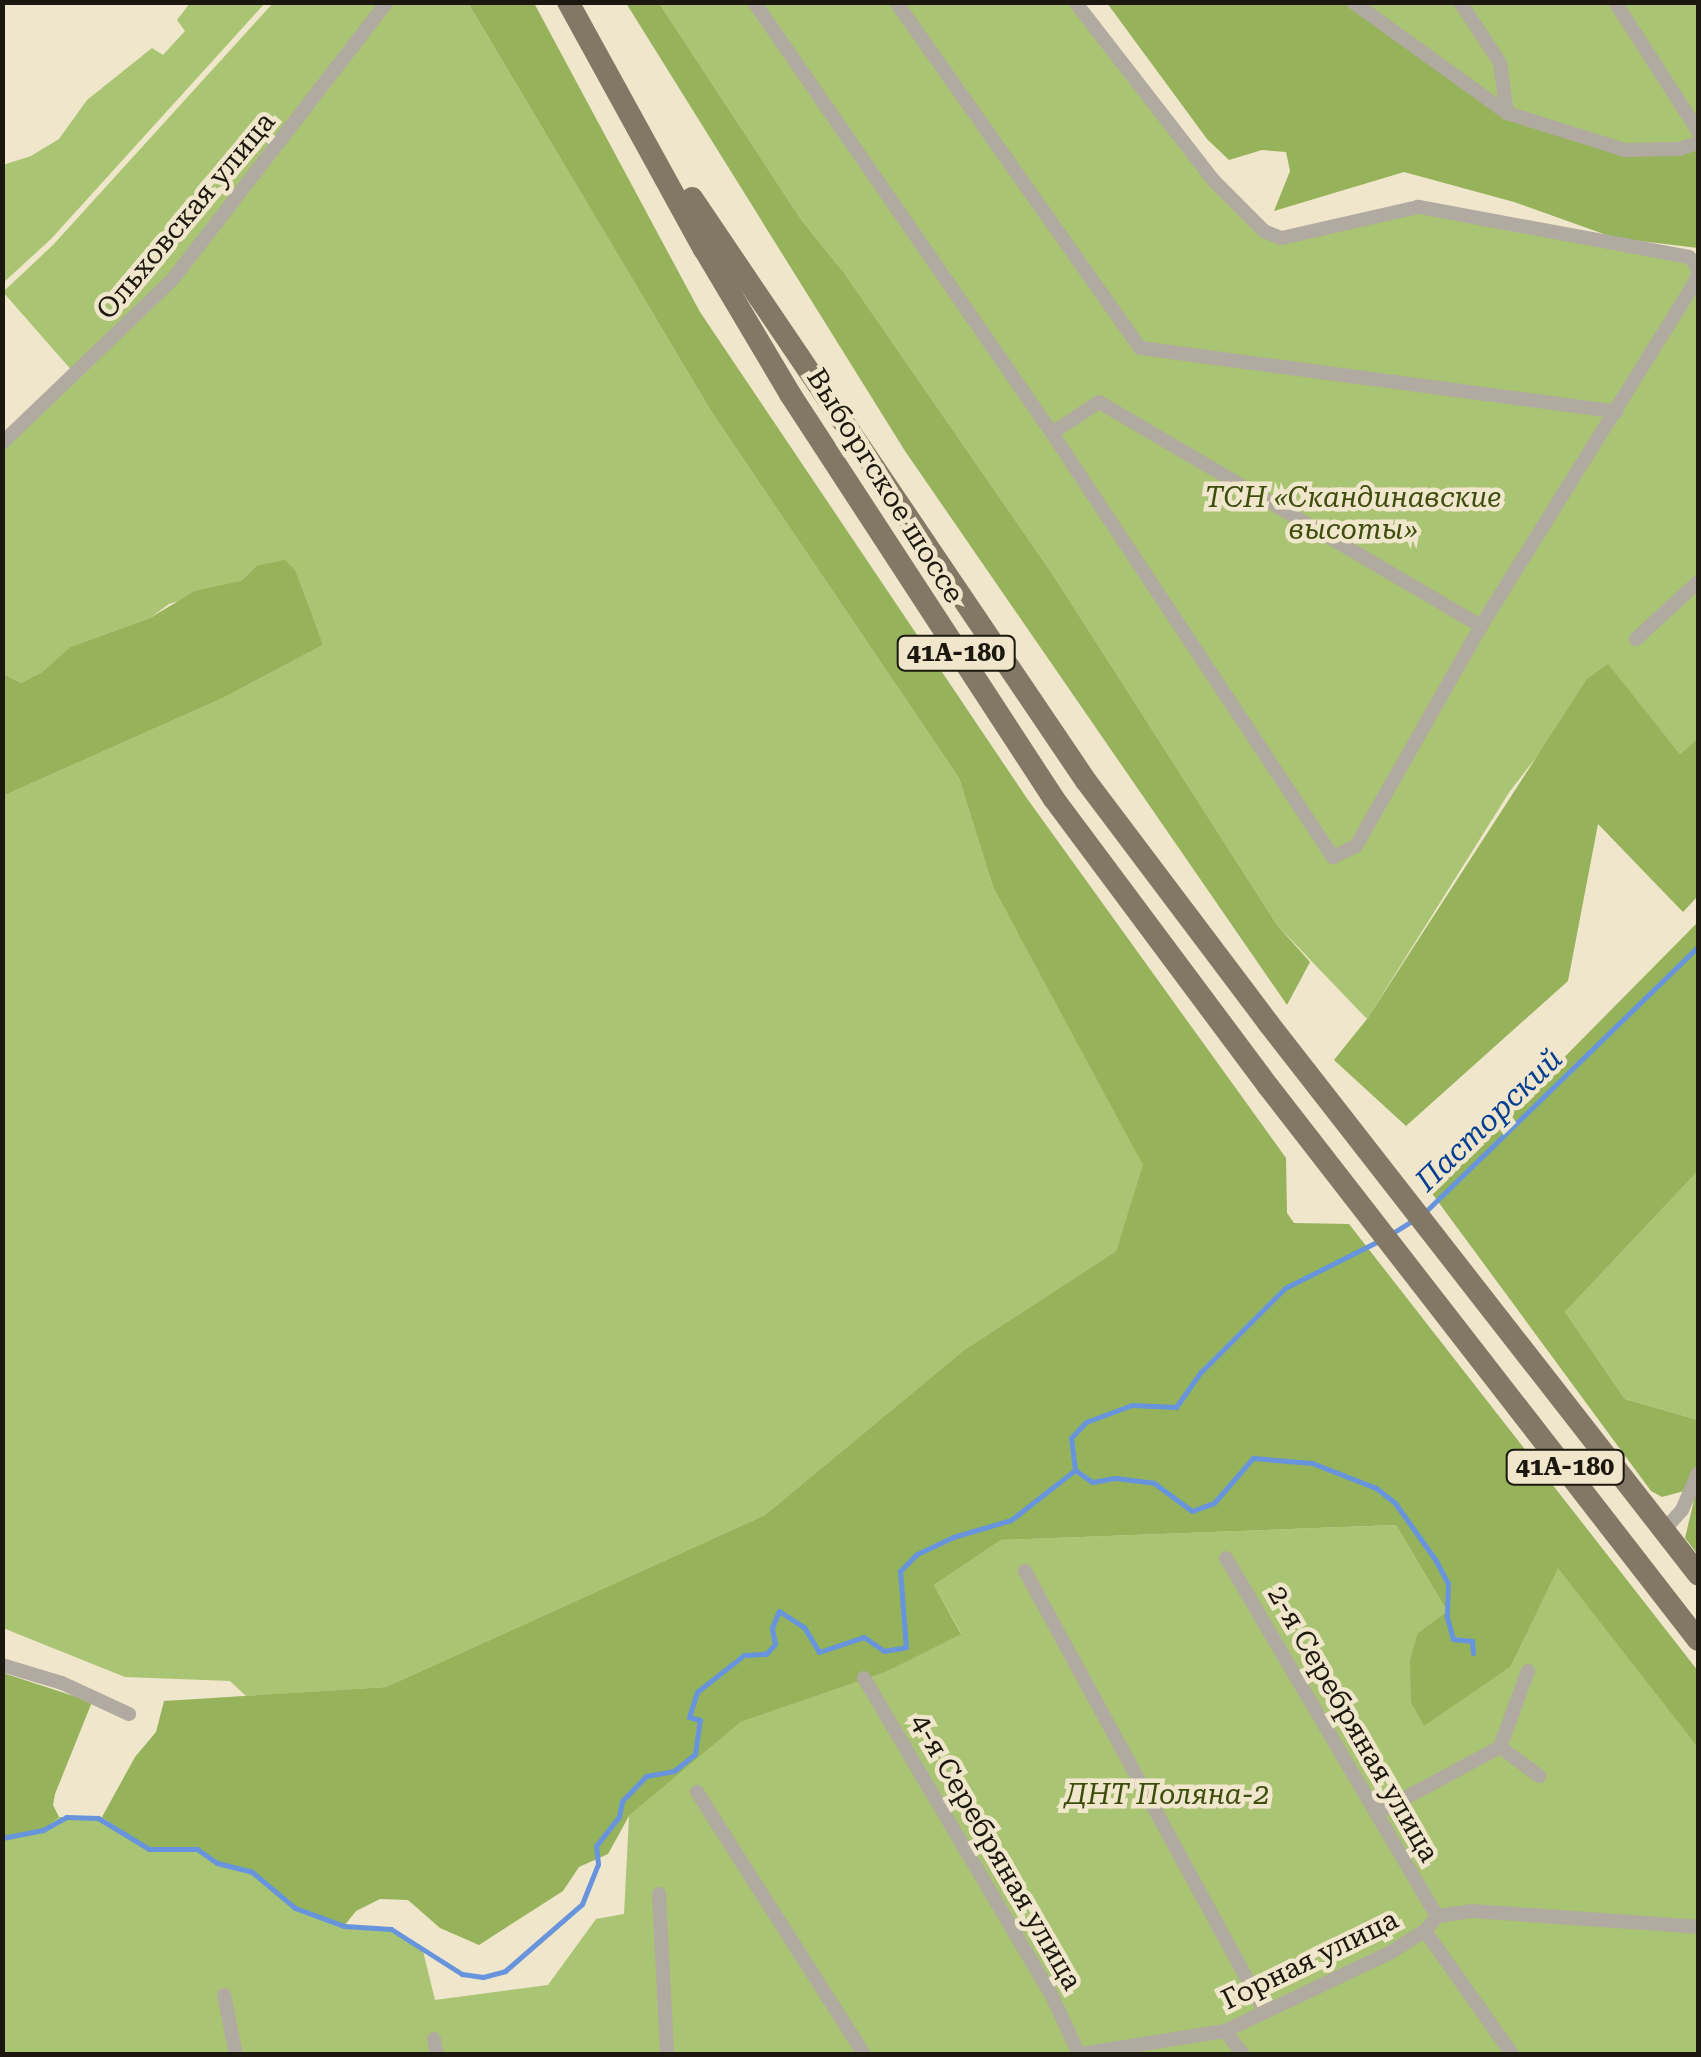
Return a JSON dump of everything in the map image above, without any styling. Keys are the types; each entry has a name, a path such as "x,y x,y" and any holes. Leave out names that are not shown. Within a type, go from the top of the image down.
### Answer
{"main road":[{"name":"Выборгское шоссе","path":"568,2 714,266 940,631 1054,800 1344,1184 1698,1640"},
{"name":"Выборгское шоссе","path":"619,89 1086,781 1664,1530"},
{"name":"41А-180","path":"1664,1530 1698,1574"}],"street":[{"name":"Ольховская улица","path":"2,443 173,279 387,2"},
{"path":"754,2 1052,433 1333,856 1356,846 1480,626 1617,412 1698,275 1689,257 1418,207 1281,238 1264,231 1214,180 1074,2"},
{"path":"896,2 1140,348 1617,412"},
{"path":"1353,2 1507,113 1626,150 1679,149 1698,143"},
{"path":"1460,2 1500,63 1507,113"},
{"path":"1614,2 1698,132"},
{"path":"1052,433 1099,402 1480,626"},
{"path":"1636,639 1698,582"},
{"path":"1664,1530 1682,1510 1698,1473"},
{"name":"2-я Серебряная улица","path":"1226,1558 1437,1916"},
{"path":"1025,1571 1265,2012"},
{"path":"2,1666 62,1683 130,1714"},
{"path":"1376,1813 1500,1747 1528,1671"},
{"name":"4-я Серебряная улица","path":"864,1678 1051,1994 1080,2054"},
{"path":"1500,1747 1539,1776"},
{"path":"698,1792 864,2054"},
{"path":"660,1894 667,2054"},
{"path":"1437,1916 1472,1911 1698,1928"},
{"name":"Горная улица","path":"1080,2054 1225,2031 1391,1952 1425,1930 1437,1916"},
{"path":"1425,1930 1512,2054"},
{"path":"224,1996 236,2054"},
{"path":"1225,2031 1243,2054"}],"green space":[{"path":"190,3 265,3 51,239 3,283 3,165 31,156 59,139 87,100 152,48 163,55 185,31 177,20"},
{"path":"273,3 468,3 711,411 959,778 993,887 1144,1165 1116,1251 964,1350 765,1515 386,1687 246,1696 230,1681 125,1677 3,1628 3,796 223,698 323,645 311,618 256,566 241,581 169,604 150,618 70,647 42,672 21,683 3,674 3,443 74,373 3,292 53,245"},
{"path":"468,3 534,3 700,312 1026,797 1286,1158 1287,1213 1294,1223 1349,1224 1698,1671 1698,1748 1558,1568 1511,1666 1424,1726 1411,1702 1410,1660 1418,1633 1447,1611 1396,1525 1001,1540 934,1585 961,1634 886,1672 741,1722 629,1816 608,1854 579,1867 563,1891 479,1945 440,1928 408,1900 380,1899 356,1911 344,1926 295,1908 252,1872 217,1863 197,1849 149,1849 102,1817 135,1757 156,1732 164,1701 386,1687 765,1515 964,1350 1116,1251 1143,1165 993,887 959,778 711,411"},
{"path":"626,3 659,3 802,221 845,274 1053,575 1277,925 1310,962 1287,1005 905,451"},
{"name":"ТСН «Скандинавские высоты»","path":"659,3 1077,3 1214,181 1281,238 1418,207 1698,257 1698,738 1680,754 1608,665 1510,791 1367,1019 1277,925 1053,575 845,274 802,221"},
{"path":"1107,3 1354,3 1505,111 1625,150 1698,143 1698,248 1615,238 1514,202 1404,172 1274,211 1290,171 1286,152 1262,150 1229,160 1207,139"},
{"path":"1354,3 1698,3 1698,143 1625,150 1505,111"},
{"path":"285,560 295,570 323,645 223,698 3,796 3,674 21,683 42,672 70,647 150,618 195,591 241,581 256,566"},
{"path":"1608,664 1680,754 1698,738 1698,896 1683,912 1598,824 1568,981 1406,1126 1334,1060 1367,1019 1587,679"},
{"path":"1698,922 1698,1171 1565,1312 1625,1399 1698,1420 1698,1555 1685,1538 1694,1500 1684,1491 1662,1497 1651,1491 1431,1192"},
{"path":"1698,1171 1698,1420 1625,1399 1565,1312"},
{"name":"ДНТ Поляна-2","path":"1396,1525 1447,1611 1418,1633 1511,1666 1558,1567 1698,1748 1698,2054 3,2054 3,1840 43,1830 59,1817 102,1817 149,1849 197,1849 217,1863 252,1872 295,1908 344,1926 391,1929 423,1951 435,2000 548,1985 596,1919 624,1914 629,1816 741,1722 886,1672 961,1633 934,1585 1001,1540"},
{"path":"3,1673 92,1702 55,1794 53,1805 59,1817 43,1830 3,1840"}],"waterway":[{"name":"Пасторский","path":"1424,1213 1698,947"},
{"name":"Пасторский","path":"1391,1234 1415,1219"},
{"name":"Пасторский","path":"2,1838 43,1830 66,1817 98,1818 149,1849 197,1849 217,1863 252,1872 295,1908 344,1926 391,1929 462,1974 483,1977 505,1971 582,1904 598,1864 596,1846 619,1817 622,1801 646,1776 674,1771 695,1754 700,1720 689,1717 697,1692 744,1655 766,1654 775,1644 772,1628 779,1611 804,1627 819,1652 864,1637 884,1651 906,1647 900,1571 917,1554 953,1537 1011,1520 1075,1470 1071,1438 1086,1422 1132,1405 1176,1407 1200,1373 1285,1288 1381,1240"},
{"path":"1075,1470 1092,1482 1115,1478 1154,1483 1192,1511 1214,1503 1253,1458 1312,1463 1376,1488 1395,1503 1435,1559 1448,1583 1447,1617 1453,1639 1472,1641 1473,1653"}]}
